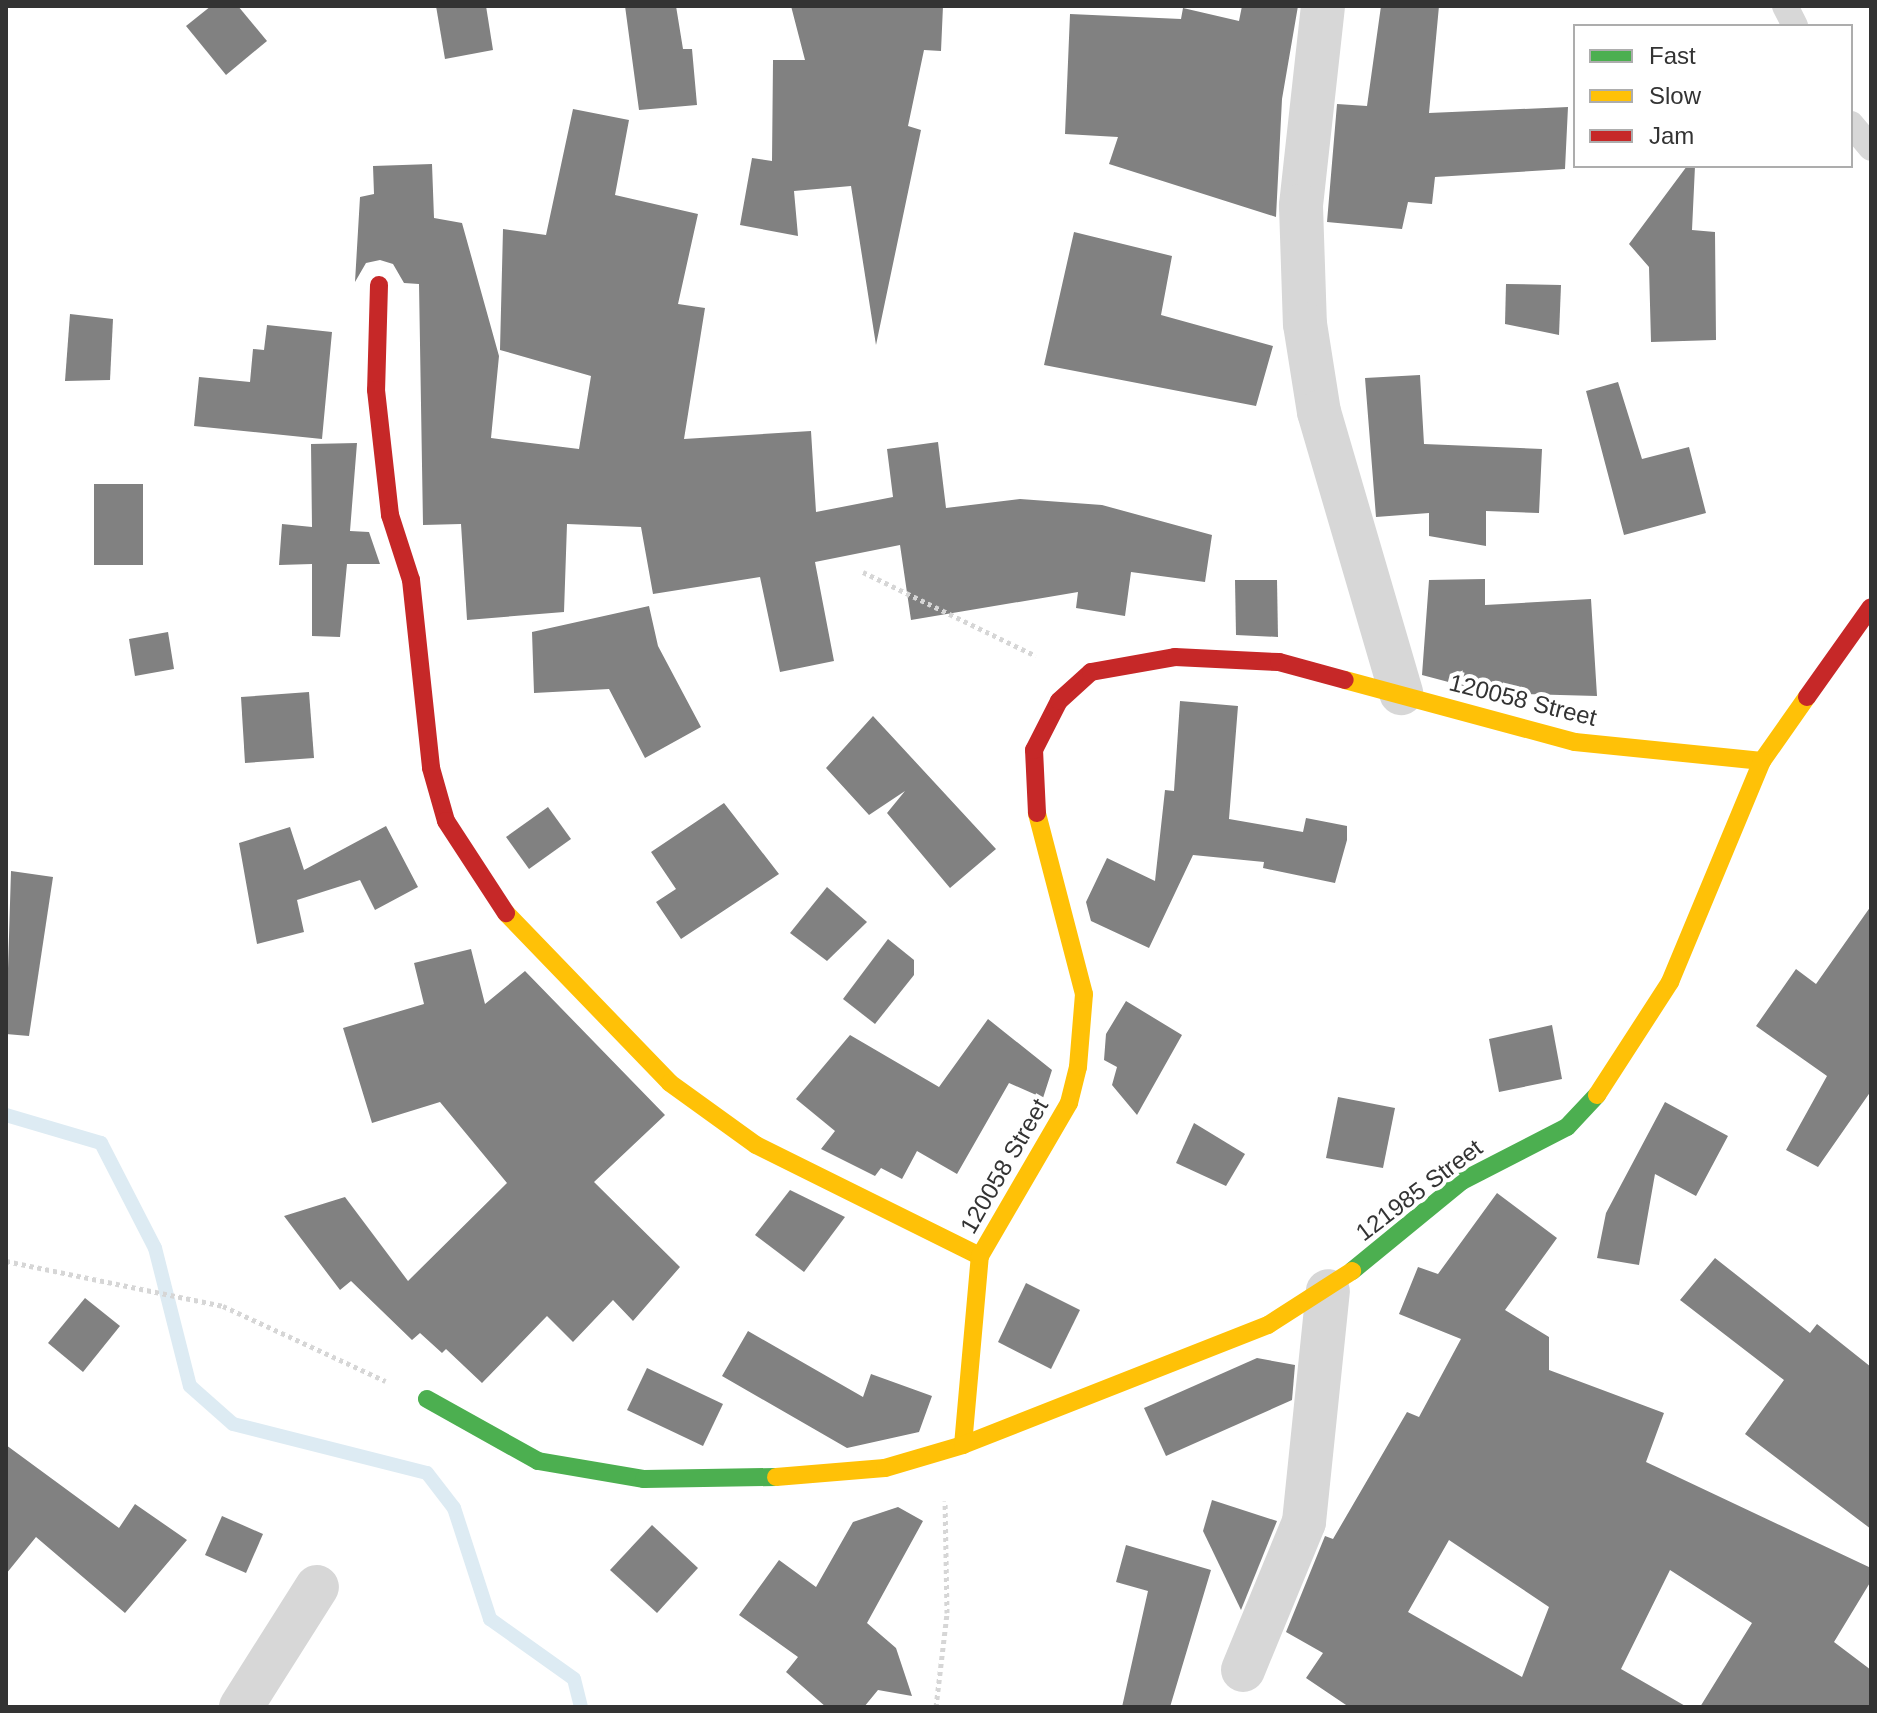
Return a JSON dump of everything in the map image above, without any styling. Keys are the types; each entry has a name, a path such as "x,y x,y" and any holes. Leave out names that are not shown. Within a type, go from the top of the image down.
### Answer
{"street":[{"path":"1323,6 1301,206 1305,324 1319,412 1401,693"},
{"path":"379,285 376,390 390,515 411,580 431,768 446,821 475,873 515,926 670,1083 756,1145 980,1256"},
{"path":"1762,761 1871,607"},
{"name":"120058 Street","path":"963,1445 980,1256 1069,1103 1078,1067 1084,994 1032,792 1043,725 1091,672 1175,657 1279,662 1575,742 1762,761"},
{"name":"121985 Street","path":"427,1399 538,1461 644,1479 817,1477 885,1468 963,1445 1268,1325 1328,1291 1462,1181 1567,1127 1617,1074 1670,982 1762,761"},
{"path":"1243,1670 1304,1522 1328,1291"},
{"path":"241,1707 317,1587"}],"lane":[{"path":"1785,6 1794,24"},
{"path":"1853,126 1871,148"}],"path":[{"path":"863,572 1029,654 1091,672"},
{"path":"6,1261 223,1306 427,1399"},
{"path":"936,1707 947,1613 945,1486 963,1445"}],"building":[{"path":"211,6 238,6 267,41 226,75 186,26"},
{"path":"436,6 486,6 493,50 445,59"},
{"path":"625,6 676,6 683,49 692,49 697,105 639,110"},
{"path":"791,6 943,6 941,51 924,50 908,126 921,130 876,345 851,186 794,191 798,236 740,225 752,158 772,161 773,60 805,60"},
{"path":"1242,6 1298,6 1282,99 1276,217 1109,164 1118,137 1065,134 1070,14 1181,19 1183,8 1239,21"},
{"path":"1381,6 1439,6 1429,113 1568,107 1565,169 1435,177 1432,204 1408,202 1402,229 1327,222 1337,104 1367,106"},
{"path":"573,109 629,120 615,195 698,214 678,304 705,308 684,439 811,431 816,512 893,497 887,449 938,442 946,508 1020,499 1102,505 1212,535 1205,582 1131,572 1125,616 1076,608 1078,592 911,620 900,545 815,562 834,661 780,672 760,577 653,594 641,527 567,524 564,612 467,620 461,524 423,525 419,284 404,283 393,264 380,260 366,263 355,282 360,197 374,194 373,166 432,164 434,218 462,223 499,356 491,438 579,449 591,376 500,350 503,229 546,235"},
{"path":"1686,168 1695,168 1692,230 1715,232 1716,340 1651,342 1649,267 1629,244"},
{"path":"1074,232 1172,256 1161,315 1273,346 1256,406 1044,365"},
{"path":"1506,284 1561,285 1559,335 1505,324"},
{"path":"70,314 113,319 110,380 65,381"},
{"path":"267,325 332,332 322,439 194,426 199,377 250,382 253,349 264,350"},
{"path":"1420,375 1424,444 1542,449 1539,513 1486,511 1486,546 1429,536 1429,513 1376,517 1365,378"},
{"path":"1618,382 1642,459 1689,447 1706,513 1624,535 1586,391"},
{"path":"357,443 350,531 369,532 380,564 347,564 340,637 312,636 312,564 279,565 282,524 312,527 311,444"},
{"path":"94,484 143,484 143,565 94,565"},
{"path":"1485,579 1485,605 1591,599 1597,696 1490,693 1422,675 1429,580"},
{"path":"1235,580 1277,580 1278,637 1236,635"},
{"path":"649,606 658,646 701,727 645,758 609,689 534,693 532,632"},
{"path":"168,632 174,669 135,676 129,639"},
{"path":"309,692 314,758 245,763 241,697"},
{"path":"1180,701 1238,706 1229,819 1303,832 1306,818 1347,826 1347,840 1335,883 1263,868 1264,862 1193,855 1149,948 1091,921 1086,902 1107,858 1155,881 1165,790 1174,791"},
{"path":"873,716 996,849 950,888 887,813 905,791 869,815 826,768"},
{"path":"724,803 779,874 681,939 656,902 676,889 651,852"},
{"path":"548,807 571,839 529,869 506,837"},
{"path":"386,826 418,887 375,910 360,880 297,900 304,932 257,944 239,843 290,827 304,870"},
{"path":"11,871 53,877 29,1036 6,1034"},
{"path":"827,887 867,922 827,961 790,933"},
{"path":"1871,906 1871,1091 1818,1167 1786,1150 1827,1076 1756,1026 1796,969 1816,984"},
{"path":"888,939 914,960 914,975 875,1024 843,999"},
{"path":"471,949 485,1004 525,971 665,1115 594,1182 680,1267 633,1321 613,1300 573,1342 547,1316 482,1383 446,1349 442,1353 420,1333 412,1340 351,1281 340,1290 284,1216 345,1197 408,1281 507,1183 440,1102 372,1123 343,1028 424,1004 414,963"},
{"path":"1126,1001 1182,1035 1137,1115 1112,1085 1117,1067 1104,1060 1106,1034"},
{"path":"988,1019 1052,1070 1043,1098 1009,1083 957,1174 917,1151 902,1179 881,1168 875,1176 821,1149 835,1131 796,1099 850,1035 939,1087"},
{"path":"1552,1025 1562,1079 1499,1092 1489,1039"},
{"path":"1338,1097 1395,1108 1383,1168 1326,1158"},
{"path":"1665,1102 1728,1136 1696,1196 1655,1174 1639,1265 1597,1258 1606,1213"},
{"path":"1194,1123 1245,1154 1226,1186 1176,1163"},
{"path":"790,1190 845,1217 804,1272 755,1235"},
{"path":"1497,1193 1557,1238 1505,1310 1549,1337 1549,1370 1664,1413 1646,1462 1871,1568 1871,1581 1834,1642 1871,1670 1871,1707 1700,1707 1752,1623 1670,1570 1621,1669 1687,1707 1349,1707 1306,1678 1323,1653 1286,1632 1325,1536 1333,1539 1407,1412 1419,1417 1461,1339 1399,1314 1418,1267 1438,1274","holes":["1449,1540 1549,1607 1522,1677 1408,1612"]},
{"path":"1715,1258 1810,1333 1817,1324 1871,1367 1871,1529 1745,1434 1784,1380 1680,1300"},
{"path":"1026,1283 1080,1310 1051,1369 998,1342"},
{"path":"85,1298 120,1326 83,1372 48,1343"},
{"path":"748,1331 863,1397 871,1374 932,1396 919,1432 847,1448 722,1376"},
{"path":"1257,1358 1295,1365 1292,1400 1166,1456 1144,1408"},
{"path":"647,1368 723,1404 703,1446 627,1410"},
{"path":"6,1445 119,1528 135,1504 187,1540 125,1613 36,1537 6,1574"},
{"path":"1212,1500 1277,1521 1241,1610 1203,1531"},
{"path":"898,1507 923,1521 867,1623 896,1648 912,1696 878,1690 864,1707 826,1707 786,1672 798,1657 739,1615 779,1560 816,1587 853,1522"},
{"path":"222,1516 263,1534 246,1573 205,1555"},
{"path":"652,1525 698,1568 657,1613 610,1570"},
{"path":"1126,1545 1211,1570 1170,1707 1122,1707 1148,1591 1116,1582"}],"waterway":[{"path":"6,1115 101,1143 155,1248 190,1386 233,1424 427,1473 454,1508 490,1619 574,1679 581,1707"}],"traffic: fast":[{"path":"1352,1271 1462,1181 1567,1127 1597,1095"},
{"path":"427,1399 538,1461 644,1479 776,1477"}],"traffic: slow":[{"path":"1345,680 1575,742 1762,761 1807,697"},
{"path":"1597,1095 1670,982 1762,761"},
{"path":"963,1445 980,1256 1069,1103 1078,1067 1084,994 1037,813"},
{"path":"506,913 670,1083 756,1145 980,1256"},
{"path":"776,1477 885,1468 963,1445 1268,1325 1352,1271"}],"traffic: jam":[{"path":"379,285 376,390 390,515 411,580 431,768 446,821 506,913"},
{"path":"1807,697 1871,607"},
{"path":"1037,813 1034,750 1059,701 1091,672 1175,657 1279,662 1345,680"}]}
